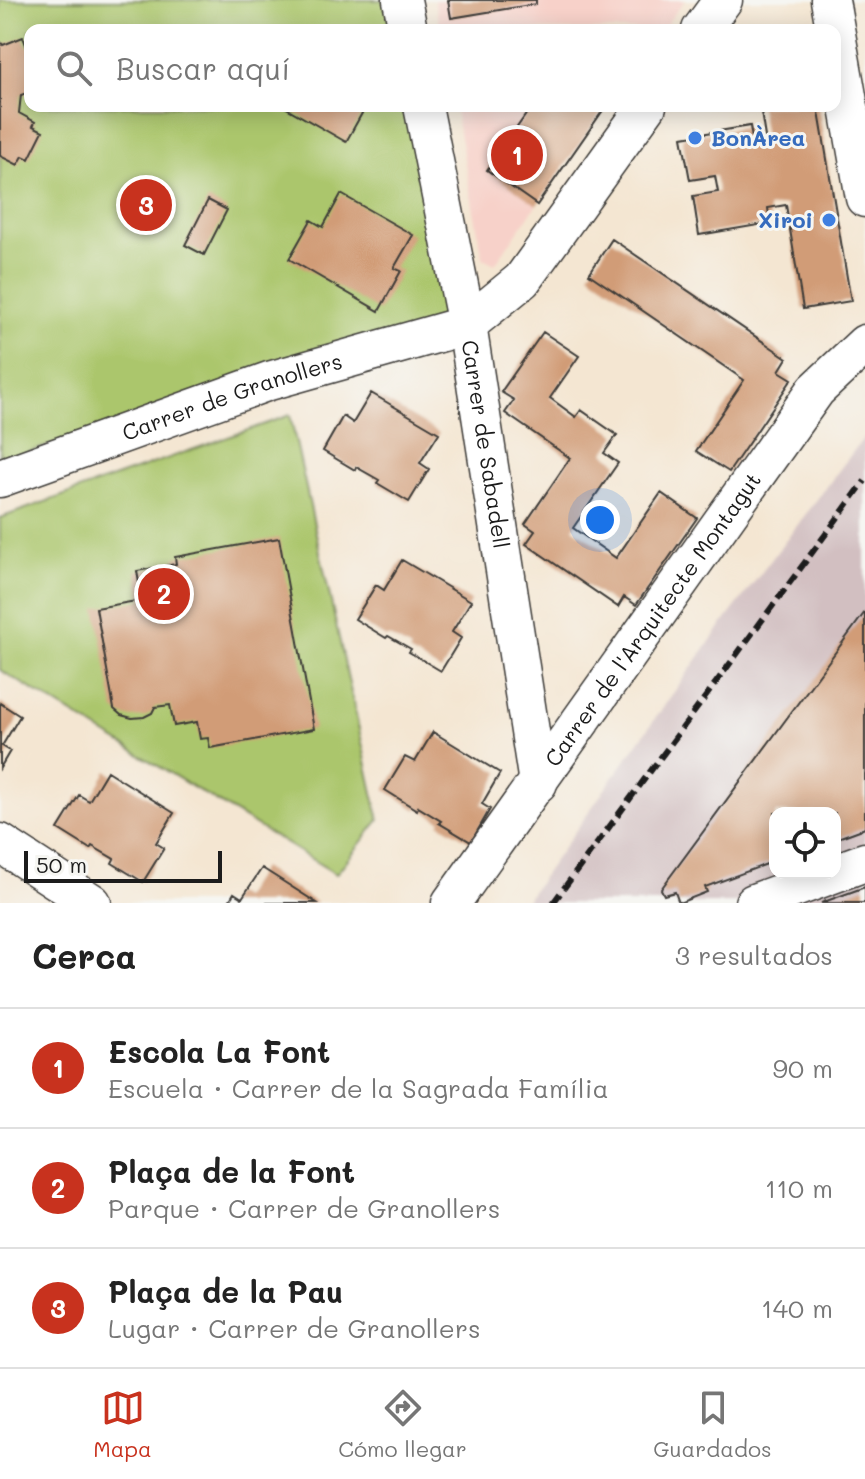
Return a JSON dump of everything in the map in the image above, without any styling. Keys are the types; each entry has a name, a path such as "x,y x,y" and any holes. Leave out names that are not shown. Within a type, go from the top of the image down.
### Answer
{"street":[{"path":"402,0 407,24"},
{"path":"705,24 723,0"},
{"path":"830,0 834,24"},
{"path":"841,62 865,198"},
{"name":"Carrer de Sabadell","path":"424,112 467,325 538,783"},
{"path":"467,325 522,280 643,112"},
{"name":"Carrer de Granollers","path":"0,478 269,381 467,325"},
{"name":"Carrer de l'Arquitecte Montagut","path":"451,903 816,390 865,344"},
{"path":"0,843 92,903"},
{"path":"754,903 865,862"}],"shaded area":[{"path":"434,0 685,0 667,24 439,24"},
{"path":"455,112 602,112 495,264 483,258"},
{"path":"865,436 865,903 524,903 721,626"}],"green space":[{"path":"0,0 385,0 390,24 24,24 24,112 407,112 449,321 0,461"},
{"path":"290,415 379,820 336,874 0,670 0,518"}],"building":[{"path":"448,0 536,0 536,4 451,18"},
{"path":"23,37 24,94 21,95 19,113 43,131 29,159 23,156 18,165 0,156 0,41 3,45"},
{"path":"294,112 363,112 346,142"},
{"path":"528,112 602,112 537,205 487,170"},
{"path":"761,112 819,112 851,301 803,309 786,205 768,208 770,223 699,235 693,196 718,192 715,176 690,180 682,137 750,126 753,145 766,143"},
{"path":"341,194 413,235 394,268 401,271 379,311 289,259 311,220 323,227"},
{"path":"208,200 227,210 204,255 185,245"},
{"path":"612,239 787,358 779,371 792,379 729,472 696,451 744,380 589,274"},
{"path":"543,332 579,356 550,398 576,417 581,410 617,435 604,453 618,463 573,528 616,558 661,493 697,518 636,605 624,597 618,607 526,544 535,531 525,524 570,458 505,413 514,400 501,392"},
{"path":"371,393 439,433 420,463 429,469 409,502 377,483 379,480 323,451 343,416 353,423"},
{"path":"279,538 314,729 210,748 208,738 200,739 197,722 174,726 170,705 155,707 152,713 144,717 132,718 114,709 96,608 142,600 137,571 176,564 175,557"},
{"path":"402,560 471,601 452,632 461,638 441,671 409,652 411,649 355,619 376,585 384,590"},
{"path":"865,612 865,828 841,837 841,807 769,807 769,863 705,887 707,892 679,903 675,892 664,895 661,889"},
{"path":"0,703 20,716 2,746 10,751 0,768"},
{"path":"433,732 500,773 482,804 490,809 471,842 418,807 417,810 385,790 405,757 415,762"},
{"path":"107,771 174,813 156,843 164,848 143,882 112,863 114,859 92,846 90,849 58,829 79,795 89,801"},
{"path":"262,868 317,903 228,903 234,893 242,898"},
{"path":"865,887 865,903 821,903"}],"railway":[{"path":"553,903 865,481"}],"place":[{"name":"BonÀrea","path":"695,138"},
{"name":"Escola La Font","path":"517,155"},
{"name":"Plaça de la Pau","path":"146,205"},
{"name":"Xiroi","path":"829,220"},
{"name":"Plaça de la Font","path":"164,594"}]}
